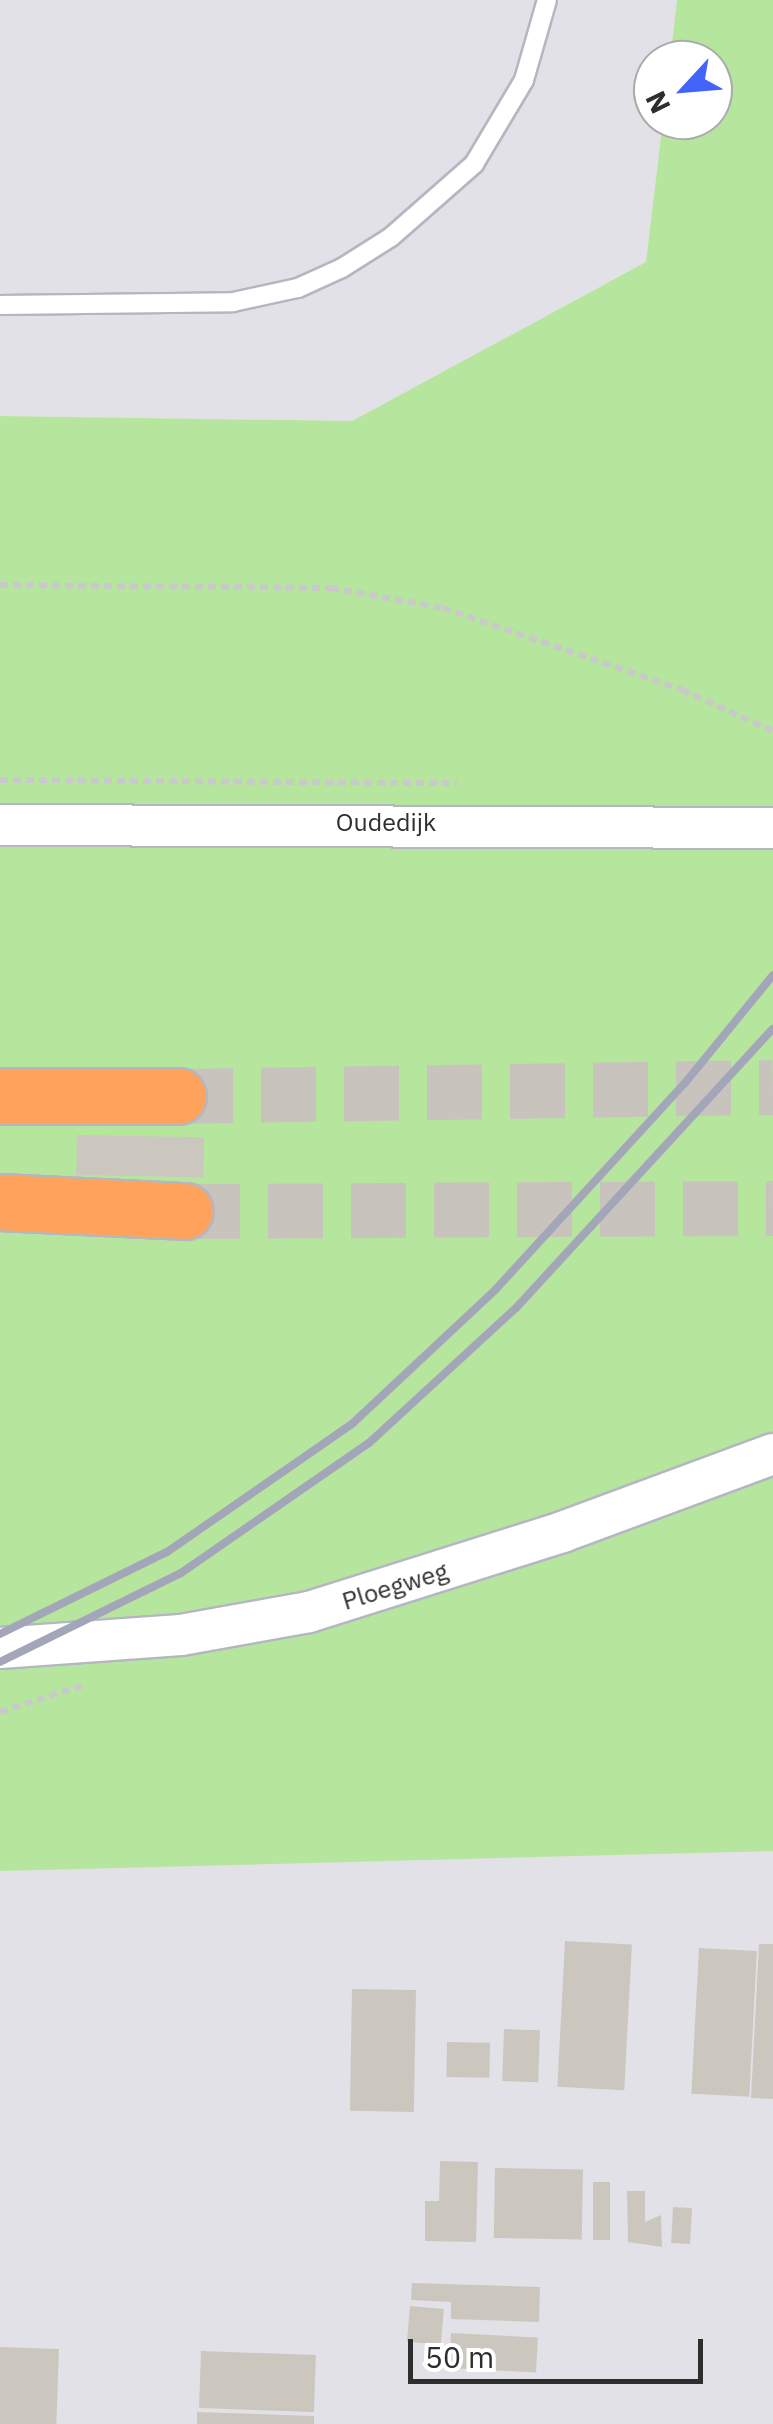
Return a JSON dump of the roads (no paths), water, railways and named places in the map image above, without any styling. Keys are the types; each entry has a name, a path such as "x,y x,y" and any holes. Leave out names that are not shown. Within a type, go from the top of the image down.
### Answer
{"highway":[{"path":"0,1096 178,1096"},
{"path":"0,1202 185,1211"}],"street":[{"name":"Oudedijk","path":"0,825 773,828"},
{"name":"Ploegweg","path":"0,1648 182,1634 309,1612 562,1532 773,1454"}],"lane":[{"path":"0,305 233,302 298,288 342,268 391,237 474,164 524,80 547,0"}],"tunnel":[{"path":"178,1096 773,1087"},
{"path":"185,1211 773,1208"}],"railway":[{"path":"0,1634 167,1552 353,1423 496,1289 685,1083 773,975"},
{"path":"0,1662 181,1573 369,1443 516,1308 773,1029"}]}
